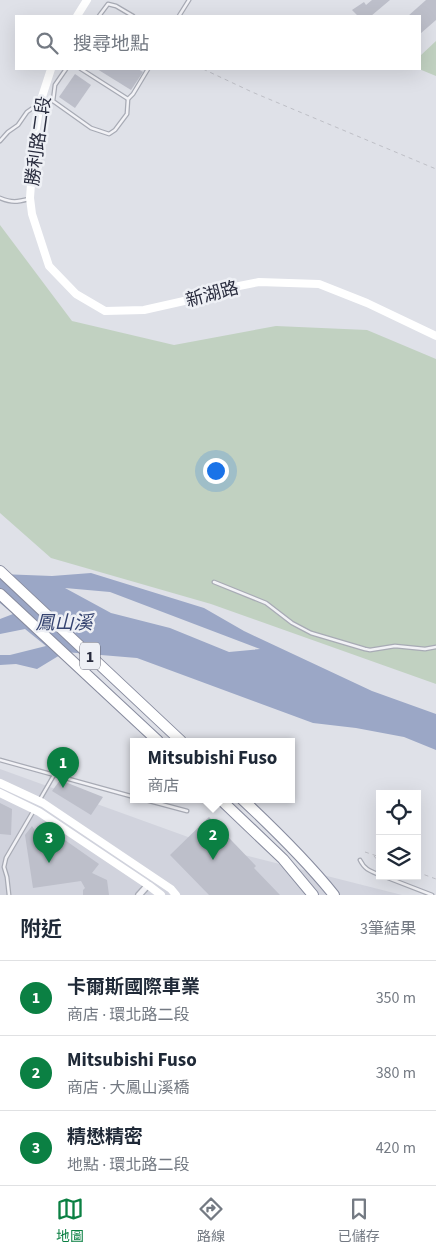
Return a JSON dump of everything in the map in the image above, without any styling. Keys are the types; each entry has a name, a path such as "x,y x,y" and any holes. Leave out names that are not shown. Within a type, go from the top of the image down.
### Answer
{"highway":[{"name":"1","path":"0,571 178,738"},
{"name":"1","path":"0,594 155,738"},
{"path":"224,803 282,859 313,895"},
{"path":"246,803 270,825 334,895"}],"main road":[{"path":"78,15 87,0"},
{"name":"勝利路二段","path":"32,214 30,198 34,141 40,102 51,70"},
{"name":"新湖路","path":"32,214 49,266 76,294 105,311 144,310 259,282 319,284 366,303 436,336"},
{"path":"0,783 38,801 176,895"},
{"path":"0,794 34,810 148,884 161,895"}],"street":[{"path":"139,895 148,884"}],"lane":[{"path":"180,15 189,0"},
{"path":"100,15 108,4 116,6 131,15"},
{"path":"65,70 55,86 53,100 91,128 108,134 115,130 127,114 128,99 147,70"},
{"path":"83,70 128,99"},
{"path":"0,141 18,125 27,112 40,102"},
{"path":"0,198 9,202 18,202 30,198"},
{"path":"214,582 266,603 292,623 311,633 365,649 395,646 436,647"},
{"path":"0,760 130,796"},
{"path":"38,801 54,775"},
{"path":"157,803 187,811"},
{"path":"9,895 4,867 6,858 34,810"},
{"path":"360,860 364,866 376,873"},
{"path":"394,880 432,895"}],"path":[{"path":"205,70 252,92 436,169"},
{"path":"365,852 376,856"},
{"path":"372,854 376,858"},
{"path":"421,874 436,880"}],"shaded area":[{"path":"0,769 224,850 402,895 0,895"}],"green space":[{"path":"436,41 436,76 421,70 421,55"},
{"path":"0,225 72,321 174,345 276,326 367,330 436,359 436,684 211,604 51,558 0,513"}],"water":[{"name":"鳳山溪","path":"91,573 204,608 244,631 372,691 436,714 436,750 404,737 356,728 313,723 137,658 65,652 37,669 16,664 0,665 0,655 10,655 46,646 25,629 0,634 0,619 13,614 0,603 0,574 52,576","holes":["65,588 110,592 260,649 229,652 170,628 111,613"]}],"building":[{"path":"372,0 390,0 372,15 357,15 352,10 364,2 366,5"},
{"path":"426,0 436,0 436,20 421,33 421,15 409,15"},
{"path":"99,70 140,70 143,72 131,90"},
{"path":"75,74 91,85 75,108 59,97"},
{"path":"60,780 103,797 91,815 52,791"},
{"path":"0,803 12,809 11,835 0,834"},
{"path":"209,817 256,866 254,868 280,895 209,895 170,855"},
{"path":"32,826 44,844 57,836 59,841 62,838 99,864 92,873 107,880 109,895 83,895 85,888 81,881 33,888 25,835"}],"place":[{"name":"卡爾斯國際車業","path":"63,788"},
{"name":"Mitsubishi Fuso","path":"213,860"},
{"name":"精懋精密","path":"49,863"}]}
